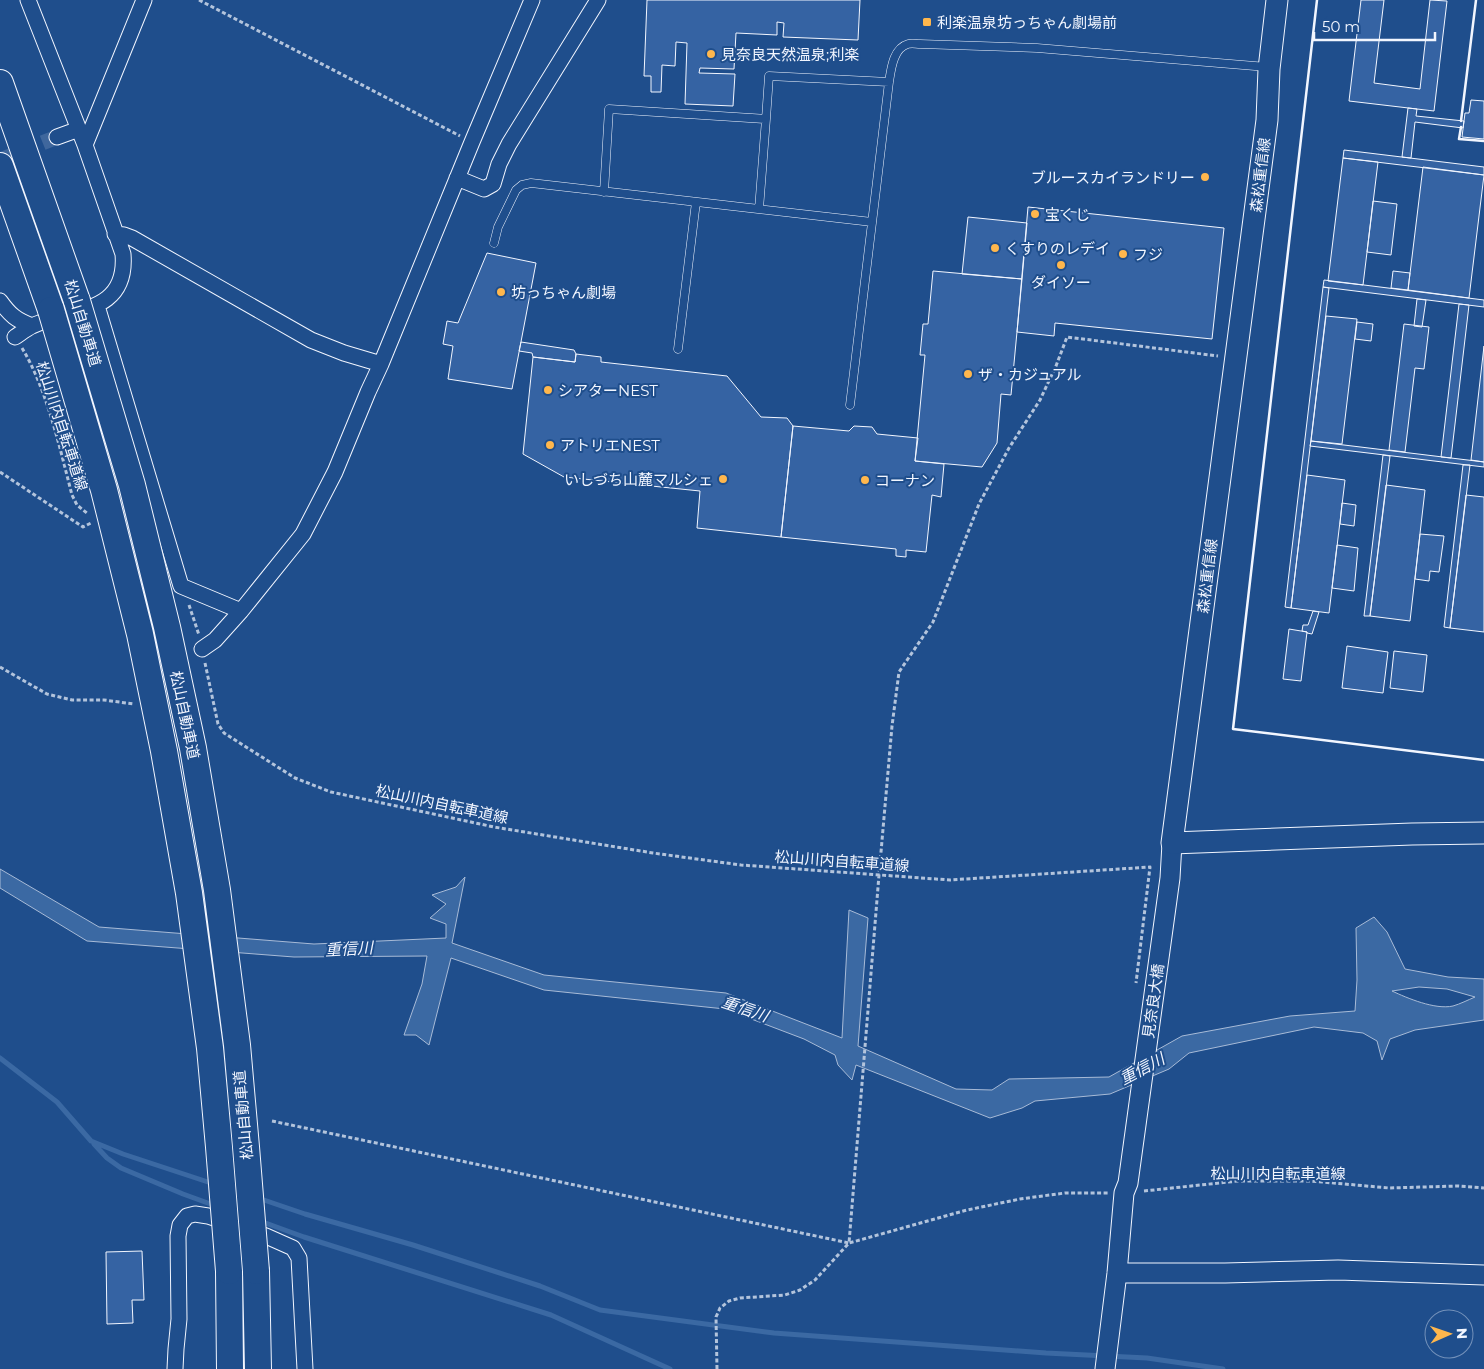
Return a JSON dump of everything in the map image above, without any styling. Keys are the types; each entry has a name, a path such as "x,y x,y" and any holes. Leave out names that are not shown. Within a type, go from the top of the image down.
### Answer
{"highway":[{"name":"松山自動車道","path":"0,83 87,303 167,627 192,748 217,890 237,1045 256,1271 258,1369"},
{"name":"松山自動車道","path":"0,166 41,318 104,490 140,634 164,752 189,893 210,1048 220,1147 229,1271 230,1369"}],"main road":[{"name":"森松重信線","path":"1172,843 1267,120 1269,67 1277,0"},
{"path":"1172,843 1484,833"}],"street":[{"path":"0,300 9,313 19,321 41,318 114,293 124,268 123,254 85,145 28,0"},
{"path":"85,145 144,0"},
{"path":"202,649 215,640 241,611 303,534 335,472 532,0"},
{"path":"457,178 484,189 494,184 499,164 509,144 598,0"},
{"path":"57,137 79,130"},
{"path":"115,234 132,238 311,340 344,353 381,364"},
{"path":"87,303 181,586 241,611"},
{"path":"15,337 41,318"},
{"name":"見奈良大橋","path":"1105,1368 1117,1273 1121,1190 1170,878 1172,843"},
{"path":"176,1369 179,1319 178,1236 180,1225 187,1216 195,1214 208,1216 266,1236 293,1248 298,1258 305,1369"},
{"path":"1117,1273 1338,1270 1484,1275"}],"lane":[{"path":"850,405 889,82 894,60 904,46 920,44 1037,48 1269,67"},
{"path":"759,209 769,76 889,82"},
{"path":"604,192 610,109 766,119"},
{"path":"494,243 498,227 516,190 522,185 531,183 872,222"},
{"path":"678,349 696,202"}],"path":[{"path":"199,0 472,142"},
{"name":"松山川内自転車道線","path":"15,337 27,356 38,382 51,419 74,500 77,505 91,516"},
{"path":"716,1369 716,1317 720,1308 729,1301 740,1298 786,1295 800,1290 815,1280 849,1243 892,726 899,672 933,622 979,504 1009,448 1040,400 1067,337 1236,359"},
{"path":"0,472 83,527 96,520"},
{"name":"松山川内自転車道線","path":"181,586 194,618 218,724 224,733 295,778 331,792 494,827 653,853 741,865 950,880 1150,867 1149,878"},
{"path":"0,666 47,694 72,700 104,700"},
{"path":"272,1120 849,1243"},
{"name":"松山川内自転車道線","path":"849,1243 967,1210 1020,1199 1065,1194 1238,1181 1311,1181 1390,1188 1458,1186 1484,1188"}],"water":[{"name":"重信川","path":"0,869 99,927 314,944 446,938 446,924 430,918 446,904 432,895 456,887 465,877 452,943 544,975 726,993 842,1038 849,910 868,918 858,1046 956,1089 992,1090 1009,1079 1109,1077 1182,1036 1290,1016 1355,1011 1357,980 1356,928 1374,917 1387,932 1405,969 1448,977 1484,979 1484,1020 1415,1030 1390,1039 1382,1060 1377,1041 1363,1033 1314,1027 1189,1053 1169,1069 1110,1094 1035,1101 1022,1108 990,1118 856,1065 852,1080 838,1065 835,1055 804,1039 725,1009 544,990 451,958 429,1045 416,1035 404,1035 422,984 427,956 294,957 87,941 0,888","holes":["1419,987 1447,989 1475,997 1446,1007 1421,1003 1392,991"]}],"building":[{"name":"見奈良天然温泉;利楽","path":"647,0 860,0 858,40 783,37 784,23 777,22 777,35 736,33 734,69 700,68 699,73 735,74 733,106 685,104 687,43 676,42 675,66 662,65 661,92 651,92 651,76 644,76"},
{"path":"1361,0 1384,0 1374,83 1420,89 1430,0 1447,1 1434,111 1349,101"},
{"path":"1471,100 1484,101 1484,139 1462,137 1465,113 1469,113"},
{"path":"1408,108 1417,109 1416,116 1464,121 1463,128 1415,122 1411,158 1402,157"},
{"path":"1344,150 1484,167 1484,175 1343,158"},
{"path":"1343,158 1378,162 1363,285 1328,281"},
{"path":"1423,167 1484,175 1469,298 1408,290"},
{"path":"1373,201 1397,204 1391,255 1367,252"},
{"name":"フジ","path":"1028,207 1224,228 1212,339 1055,323 1054,336 1017,332"},
{"name":"くすりのレデイ","path":"968,217 1027,223 1022,279 962,274"},
{"name":"坊っちゃん劇場","path":"487,253 536,263 512,389 448,379 453,346 443,344 447,321 458,323"},
{"name":"ザ・カジュアル","path":"933,271 1022,279 1011,395 1001,394 997,443 982,467 915,461 925,355 920,355 923,324 928,324"},
{"path":"1393,271 1410,273 1408,290 1391,288"},
{"path":"1324,280 1484,300 1484,307 1323,287"},
{"path":"1323,287 1329,288 1291,608 1285,607"},
{"path":"1417,299 1426,300 1422,327 1414,326"},
{"path":"1459,304 1469,305 1451,458 1441,457"},
{"path":"1326,316 1357,319 1342,444 1311,441"},
{"path":"1357,322 1373,324 1371,341 1355,339"},
{"path":"1404,324 1429,327 1424,369 1415,368 1405,452 1389,450"},
{"path":"521,342 574,350 576,354 575,362 533,357 532,353 519,351"},
{"path":"1484,346 1484,462 1471,460"},
{"path":"576,354 601,357 601,362 727,376 761,417 787,418 793,426 781,537 697,528 700,491 564,477 523,454 533,357 575,362"},
{"name":"コーナン","path":"793,426 849,431 854,426 872,427 877,434 918,438 915,461 944,464 941,497 932,495 926,552 906,550 906,557 896,556 896,549 781,537"},
{"path":"1311,441 1484,462 1484,467 1310,446"},
{"path":"1383,455 1390,456 1370,616 1364,616"},
{"path":"1463,465 1470,465 1450,628 1444,627"},
{"path":"1307,475 1345,480 1329,613 1291,608"},
{"path":"1386,485 1425,490 1410,621 1370,616"},
{"path":"1466,495 1484,497 1484,632 1450,628"},
{"path":"1342,503 1356,505 1354,526 1340,524"},
{"path":"1420,534 1444,536 1439,572 1430,571 1429,581 1415,579"},
{"path":"1337,545 1358,548 1354,591 1332,588"},
{"path":"1313,611 1319,612 1312,634 1302,631 1303,625 1308,625"},
{"path":"1289,629 1307,632 1301,681 1283,679"},
{"path":"1347,646 1388,652 1383,693 1342,688"},
{"path":"1394,651 1427,655 1423,692 1390,688"},
{"path":"142,1251 144,1300 132,1300 133,1323 107,1324 106,1252"}],"waterway":[{"path":"0,1058 57,1102 91,1141 123,1154 214,1184"},
{"path":"94,1144 107,1158 121,1168 216,1206"},
{"path":"258,1198 540,1286 600,1310 774,1333 1046,1353 1147,1358 1223,1369"},
{"path":"260,1221 304,1237 551,1315 670,1369"}],"tunnel":[{"path":"0,160 57,137"}],"wall":[{"path":"1317,0 1233,729 1484,760"},
{"path":"1461,121 1476,0"},
{"path":"1461,127 1459,139 1484,141"}],"place":[{"name":"利楽温泉坊っちゃん劇場前","path":"927,22"},
{"name":"見奈良天然温泉;利楽","path":"711,54"},
{"name":"ブルースカイランドリー","path":"1205,177"},
{"name":"宝くじ","path":"1035,214"},
{"name":"くすりのレデイ","path":"995,248"},
{"name":"フジ","path":"1123,254"},
{"name":"ダイソー","path":"1061,265"},
{"name":"坊っちゃん劇場","path":"501,292"},
{"name":"ザ・カジュアル","path":"968,374"},
{"name":"シアターNEST","path":"548,390"},
{"name":"アトリエNEST","path":"550,445"},
{"name":"いしづち山麓マルシェ","path":"723,479"},
{"name":"コーナン","path":"865,480"}]}
